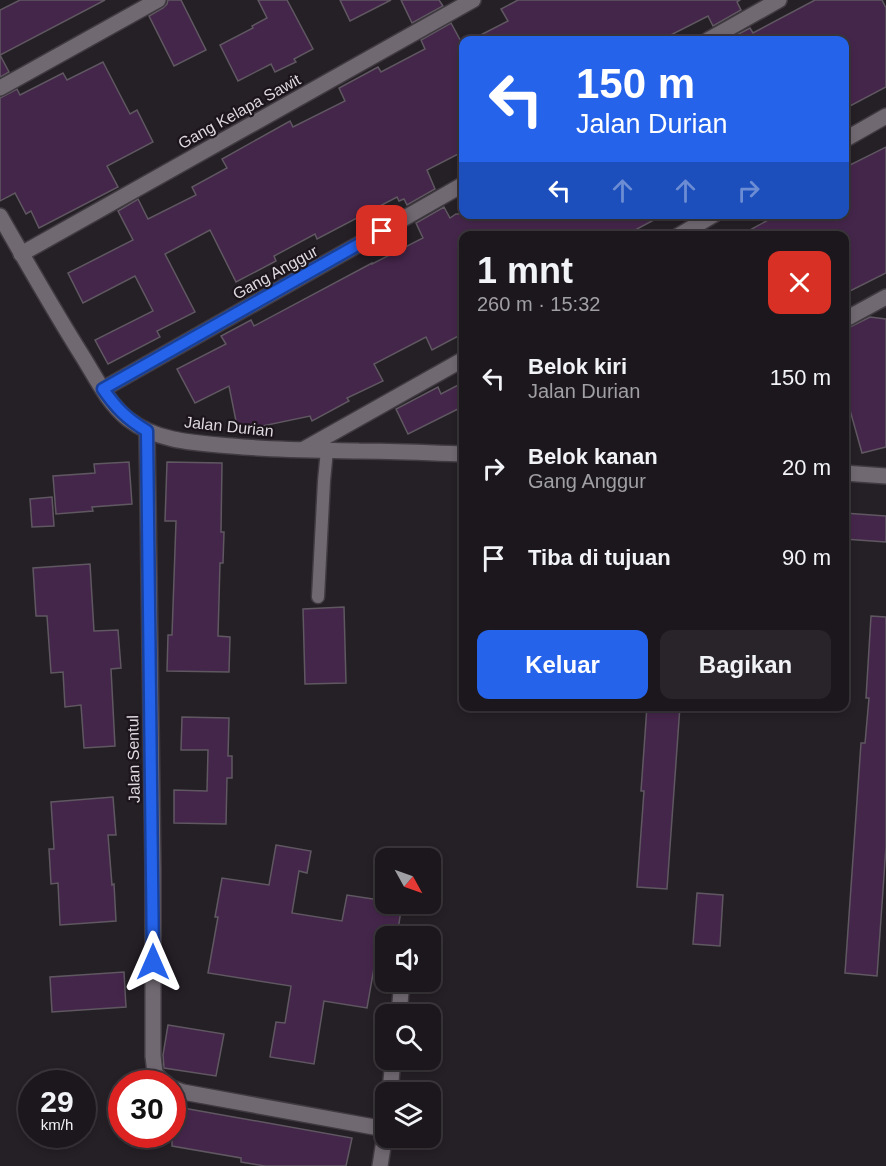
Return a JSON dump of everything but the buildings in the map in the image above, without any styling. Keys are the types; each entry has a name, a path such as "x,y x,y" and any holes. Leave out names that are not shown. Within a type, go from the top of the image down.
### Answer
{"street":[{"path":"0,88 158,0"},
{"name":"Gang Kelapa Sawit","path":"21,254 473,0"},
{"path":"715,36 778,0"},
{"path":"849,137 886,116"},
{"name":"Gang Anggur","path":"103,389 459,187"},
{"name":"Jalan Durian","path":"0,216 62,324 103,389 127,418 147,431 199,443 258,448 459,454"},
{"path":"686,231 707,219"},
{"path":"849,317 886,297"},
{"path":"303,450 459,362"},
{"name":"Jalan Sentul","path":"147,431 155,1070"},
{"path":"849,473 886,476"},
{"path":"186,1093 375,1127"},
{"path":"380,1166 382,1148"}],"lane":[{"path":"318,597 327,450"}],"route":[{"path":"153,962 147,431 127,418 103,389 382,231"}]}
